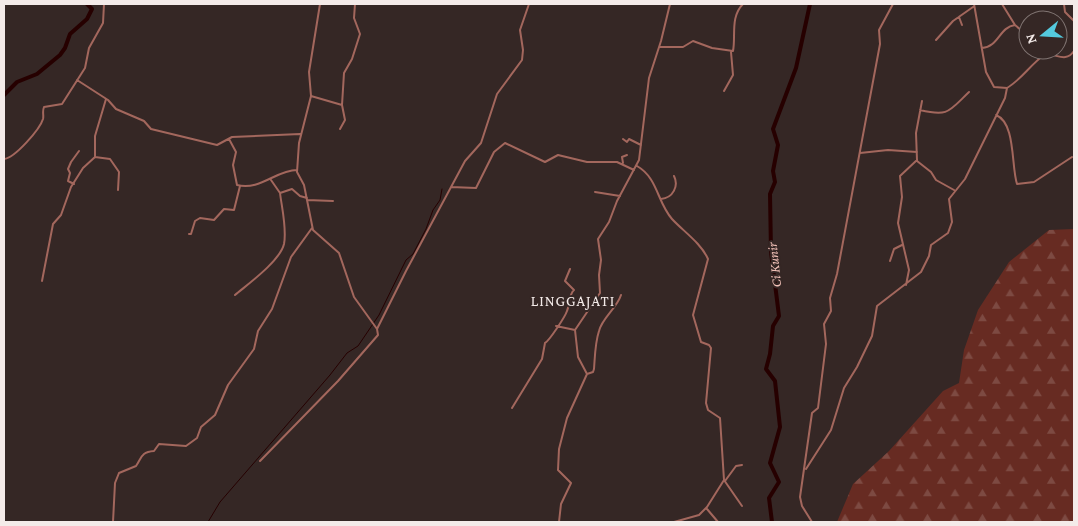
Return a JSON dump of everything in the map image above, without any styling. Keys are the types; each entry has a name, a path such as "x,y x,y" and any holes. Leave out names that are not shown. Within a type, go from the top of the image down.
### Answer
{"street":[{"path":"4,159 14,155 25,144 43,120 43,108 62,104 85,67 89,48 103,23 104,4"},
{"path":"260,461 338,381 378,336 377,329 354,296 339,253 312,228 304,185 297,170 300,134 311,96 309,72 320,4"},
{"path":"340,129 345,120 342,105 344,73 352,59 360,34 354,18 355,4"},
{"path":"377,329 466,159 481,143 497,94 522,60 524,50 520,30 529,4"},
{"path":"588,374 578,356 575,330 599,297 602,260 598,239 609,222 620,196 637,166 649,78 660,47 670,4"},
{"path":"724,91 733,75 731,52 734,50 733,26 737,11 743,4"},
{"path":"812,522 800,500 812,413 818,408 826,342 824,324 831,311 832,289 837,274 880,44 879,30 893,4"},
{"path":"1002,4 1018,28"},
{"path":"1064,4 1065,12 1074,22"},
{"path":"936,40 946,28 974,5 986,72 992,84 998,89 1007,88 1021,80 1038,60"},
{"path":"959,17 962,25"},
{"path":"982,48 990,46 999,39 1002,32 1015,25"},
{"path":"660,47 683,47 693,42 731,52"},
{"path":"77,80 106,99 121,112 144,121 155,131 217,146 229,138 300,134"},
{"path":"804,470 831,430 844,388 854,373 872,336 877,306 906,285 924,268 931,245 950,230 952,222 949,199 965,179 1007,88"},
{"path":"920,110 938,114 945,113 969,92"},
{"path":"311,96 342,105"},
{"path":"42,281 53,224 61,215 74,184 95,157 95,136 106,99"},
{"path":"906,285 908,268 898,223 902,197 900,176 902,172 916,161 916,132 922,100"},
{"path":"996,115 1000,116 1009,131 1013,166 1018,185 1034,182 1072,157"},
{"path":"189,234 191,234 195,221 200,218 214,220 224,209 234,210 240,186 237,183 233,164 236,152 229,138"},
{"path":"622,139 627,142 630,139 641,145"},
{"path":"451,187 476,188 494,152 505,144 520,149 545,162 558,155 590,162 623,163 634,170"},
{"path":"860,153 888,150 917,152"},
{"path":"74,184 68,181 69,168 79,151"},
{"path":"623,163 622,157 627,155"},
{"path":"95,157 110,159 119,172 118,190"},
{"path":"916,161 931,172 936,180 947,184 954,191"},
{"path":"637,166 650,175 657,195 672,219 680,224 708,258 693,316 701,342 709,345 711,348 705,400 708,410 720,418 724,481 742,506"},
{"path":"240,186 248,186 271,179 286,171 297,170"},
{"path":"661,199 667,198 674,191 677,184 674,176"},
{"path":"235,295 268,267 283,248 280,193 271,179"},
{"path":"280,193 292,189 307,199 334,201"},
{"path":"594,192 620,196"},
{"path":"114,522 115,483 119,473 136,466 141,455 154,451 160,444 186,446 197,438 201,427 215,415 228,385 254,349 258,331 272,309 291,257 312,228"},
{"path":"890,261 894,249 902,245"},
{"path":"512,408 542,360 544,344 550,340 556,326 566,314 571,293 574,290 565,281 570,269"},
{"path":"908,275 911,280"},
{"path":"559,522 562,504 571,483 558,470 559,448 567,418 588,374 593,372 594,347 599,338 599,331 618,303 621,295"},
{"path":"556,326 575,330"},
{"path":"674,522 697,516 706,508 736,466 742,464"},
{"path":"706,508 718,522"}],"green space":[{"path":"1074,229 1074,522 837,522 853,484 889,451 943,391 959,383 964,350 978,310 1009,262 1049,230"}],"waterway":[{"path":"4,95 17,82 37,74 60,55 65,48 70,34 87,19 92,9 87,4"},
{"name":"Ci Kunir","path":"772,522 769,498 779,482 770,463 780,427 775,381 766,369 770,354 773,326 779,316 771,252 770,194 775,182 773,171 778,145 773,129 796,68 810,4"},
{"path":"208,522 220,502 347,353 358,346 379,315 406,260 413,254 433,210 440,200 442,189"}],"district":[{"name":"LINGGAJATI","path":"573,301"}]}
